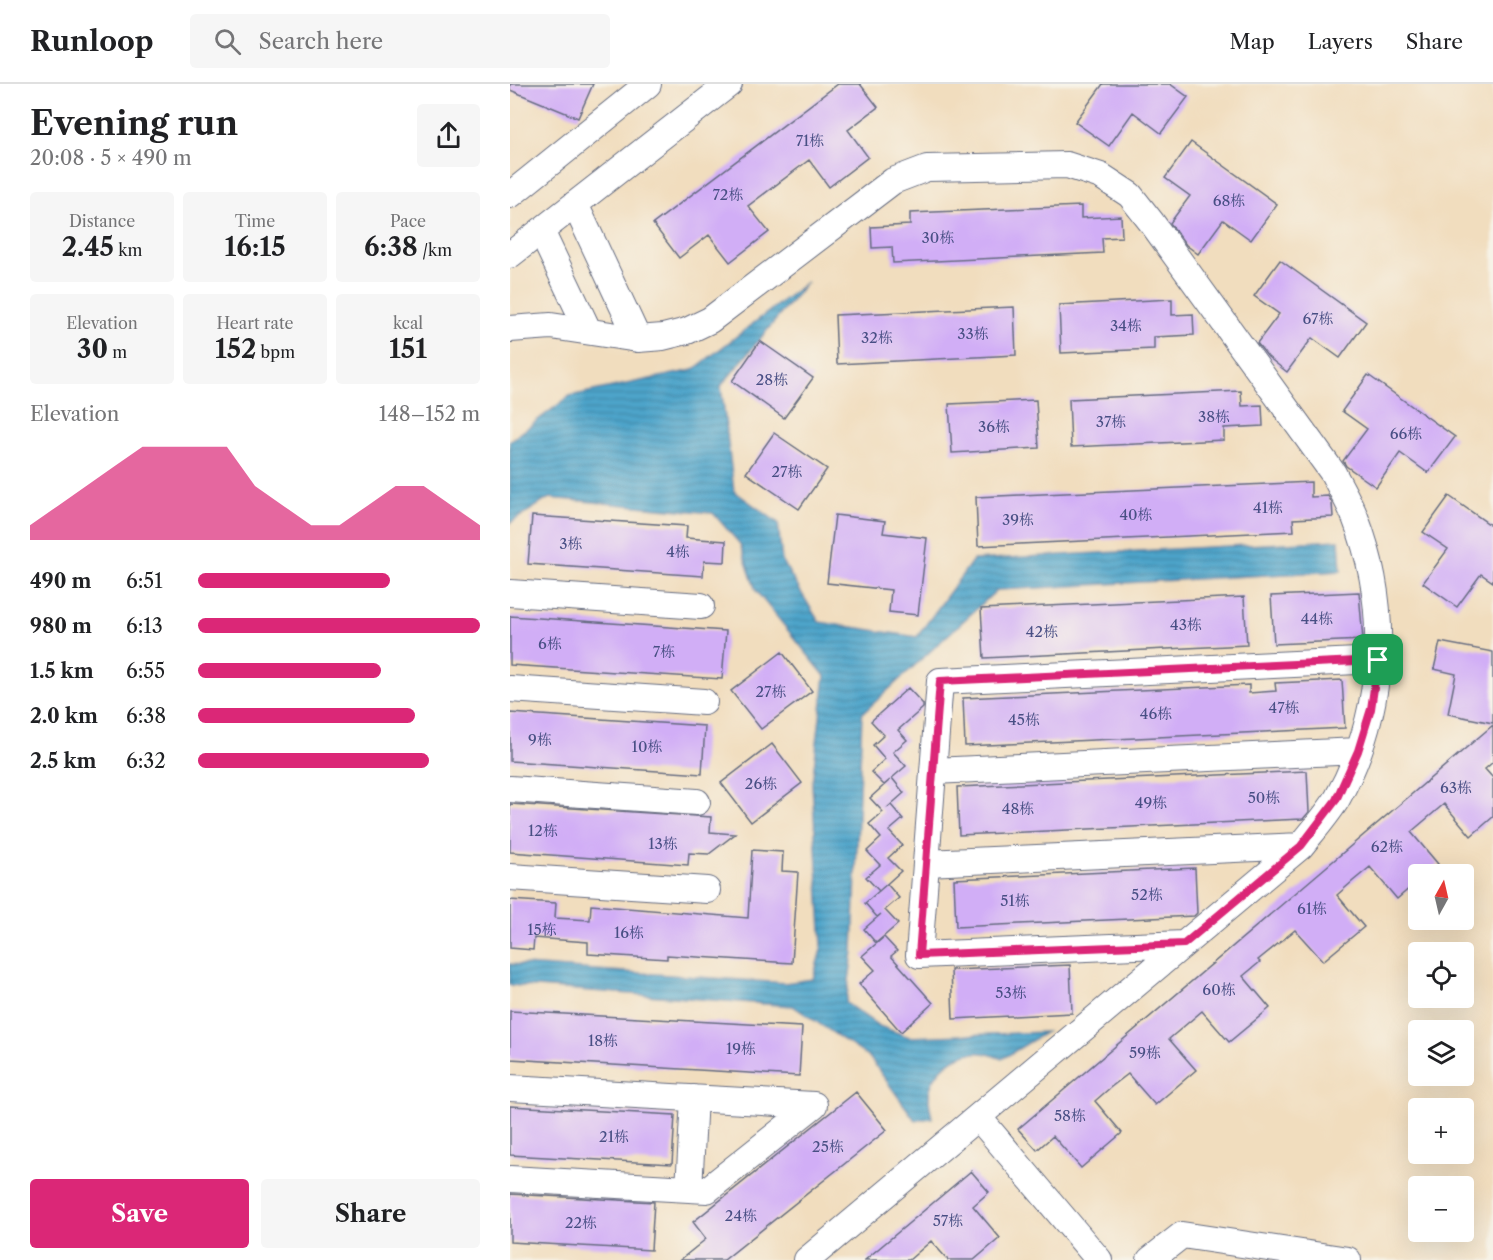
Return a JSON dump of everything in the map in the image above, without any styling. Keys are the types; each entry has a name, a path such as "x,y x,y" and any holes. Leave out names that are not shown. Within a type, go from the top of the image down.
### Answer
{"street":[{"path":"510,195 648,84"},
{"path":"510,255 729,84"},
{"path":"510,329 551,326 638,339 663,337 687,331 710,320 893,181 927,168 1067,165 1101,176 1130,195 1152,223 1333,472 1355,516 1370,563 1378,611 1378,660 1371,709 1358,751 1336,800 1301,846 807,1260"},
{"path":"575,204 638,339"},
{"path":"541,231 588,330"},
{"path":"510,593 700,606"},
{"path":"1184,944 919,955 940,681 1378,660"},
{"path":"510,689 704,702"},
{"path":"933,771 1358,751"},
{"path":"510,789 698,802"},
{"path":"926,864 1301,846"},
{"path":"510,877 707,890"},
{"path":"510,1088 814,1105 707,1190 510,1179"},
{"path":"689,1189 694,1098"},
{"path":"978,1117 1099,1260"},
{"path":"1150,1260 1182,1234 1348,1260"}],"water":[{"path":"807,282 721,386 734,491 778,523 782,561 819,622 917,637 973,560 1339,540 1341,571 997,590 862,714 853,951 846,1003 879,1026 909,1037 1046,1032 1002,1059 986,1053 974,1053 946,1064 930,1089 929,1101 932,1118 915,1120 870,1058 793,1006 510,985 510,964 785,983 813,979 822,946 812,784 825,676 756,591 740,544 713,513 549,498 510,523 510,441 570,396 693,370"}],"building":[{"path":"510,84 593,84 578,118 510,90"},
{"path":"838,84 860,84 878,107 848,130 868,157 829,187 809,160 748,206 769,232 730,262 709,235 679,258 653,224"},
{"path":"1103,84 1170,84 1188,97 1161,133 1133,112 1109,146 1075,122"},
{"path":"1191,142 1277,204 1251,240 1223,220 1198,254 1186,245 1170,223 1190,196 1165,178"},
{"path":"1081,206 1081,218 1121,216 1122,237 1102,238 1103,253 893,263 892,247 872,248 871,227 910,225 910,213"},
{"path":"1280,260 1366,322 1340,358 1312,338 1287,372 1268,357 1257,343 1279,314 1254,296"},
{"path":"1172,299 1172,315 1193,314 1194,335 1154,337 1154,349 1061,353 1059,305"},
{"path":"1014,307 1016,355 837,364 835,315"},
{"path":"760,341 813,378 784,418 732,381"},
{"path":"1368,375 1455,437 1428,473 1400,453 1376,487 1346,466 1343,461 1367,429 1342,411"},
{"path":"1241,391 1242,406 1262,405 1263,426 1224,428 1224,440 1071,447 1069,399"},
{"path":"1036,400 1039,448 952,453 949,404"},
{"path":"774,433 827,469 799,509 746,473"},
{"path":"1311,482 1311,497 1328,496 1332,503 1333,517 1293,519 1294,531 978,546 976,497"},
{"path":"1449,496 1493,527 1493,582 1481,574 1457,607 1423,583 1448,549 1423,532"},
{"path":"835,515 885,521 883,533 927,538 918,615 889,612 891,590 827,583"},
{"path":"532,516 687,526 686,538 726,541 725,562 704,561 703,576 528,564"},
{"path":"1359,592 1363,640 1274,644 1271,596"},
{"path":"1244,597 1247,645 984,658 981,609"},
{"path":"510,616 726,631 722,679 510,665"},
{"path":"1440,642 1493,652 1493,723 1448,714 1456,674 1434,669"},
{"path":"782,652 812,691 761,729 731,691"},
{"path":"1342,680 1345,728 965,746 963,698 1249,685 1249,693 1276,691 1275,683"},
{"path":"908,688 923,704 923,708 898,730 907,740 893,752 906,766 892,778 904,793 887,808 891,805 903,819 889,831 902,845 888,858 901,871 879,891 866,877 880,865 867,851 881,838 869,824 883,812 870,798 890,780 884,785 871,772 885,759 873,745 884,735 871,721"},
{"path":"510,713 705,726 702,774 510,761"},
{"path":"1493,725 1493,762 1485,769 1493,778 1493,817 1471,836 1444,804 1411,832 1438,864 1408,864 1408,890 1397,899 1370,867 1337,895 1364,927 1323,961 1295,930 1258,960 1260,962 1243,976 1270,1008 1229,1042 1202,1011 1169,1039 1196,1070 1155,1105 1128,1074 1111,1087 1095,1101 1122,1133 1081,1168 1053,1136 1037,1150 1018,1129"},
{"path":"772,744 802,783 751,822 721,783"},
{"path":"1307,771 1309,812 1303,819 959,835 957,787"},
{"path":"510,804 711,817 710,832 735,834 709,854 689,853 688,865 510,852"},
{"path":"752,850 783,852 782,871 798,872 792,963 667,955 667,959 588,954 588,942 534,938 533,950 510,948 510,900 556,903 555,918 590,920 591,905 748,918"},
{"path":"1195,868 1197,913 1194,916 956,927 954,879"},
{"path":"887,884 899,898 885,910 898,924 876,943 864,929 881,914 877,917 865,903"},
{"path":"884,937 897,951 891,956 933,1003 901,1032 859,984 875,970 862,956"},
{"path":"1070,965 1072,1013 953,1019 951,970"},
{"path":"510,1011 802,1027 799,1076 510,1059"},
{"path":"856,1092 887,1130 724,1260 680,1260 706,1239 693,1222"},
{"path":"510,1106 675,1115 672,1164 510,1155"},
{"path":"971,1171 989,1192 973,1206 1000,1238 974,1260 948,1260 931,1241 909,1260 865,1260"},
{"path":"510,1194 654,1202 651,1250 510,1242"}],"route":[{"path":"1378,660 1371,709 1358,751 1336,800 1301,846 1184,944 919,955 940,681 1378,660"}]}
